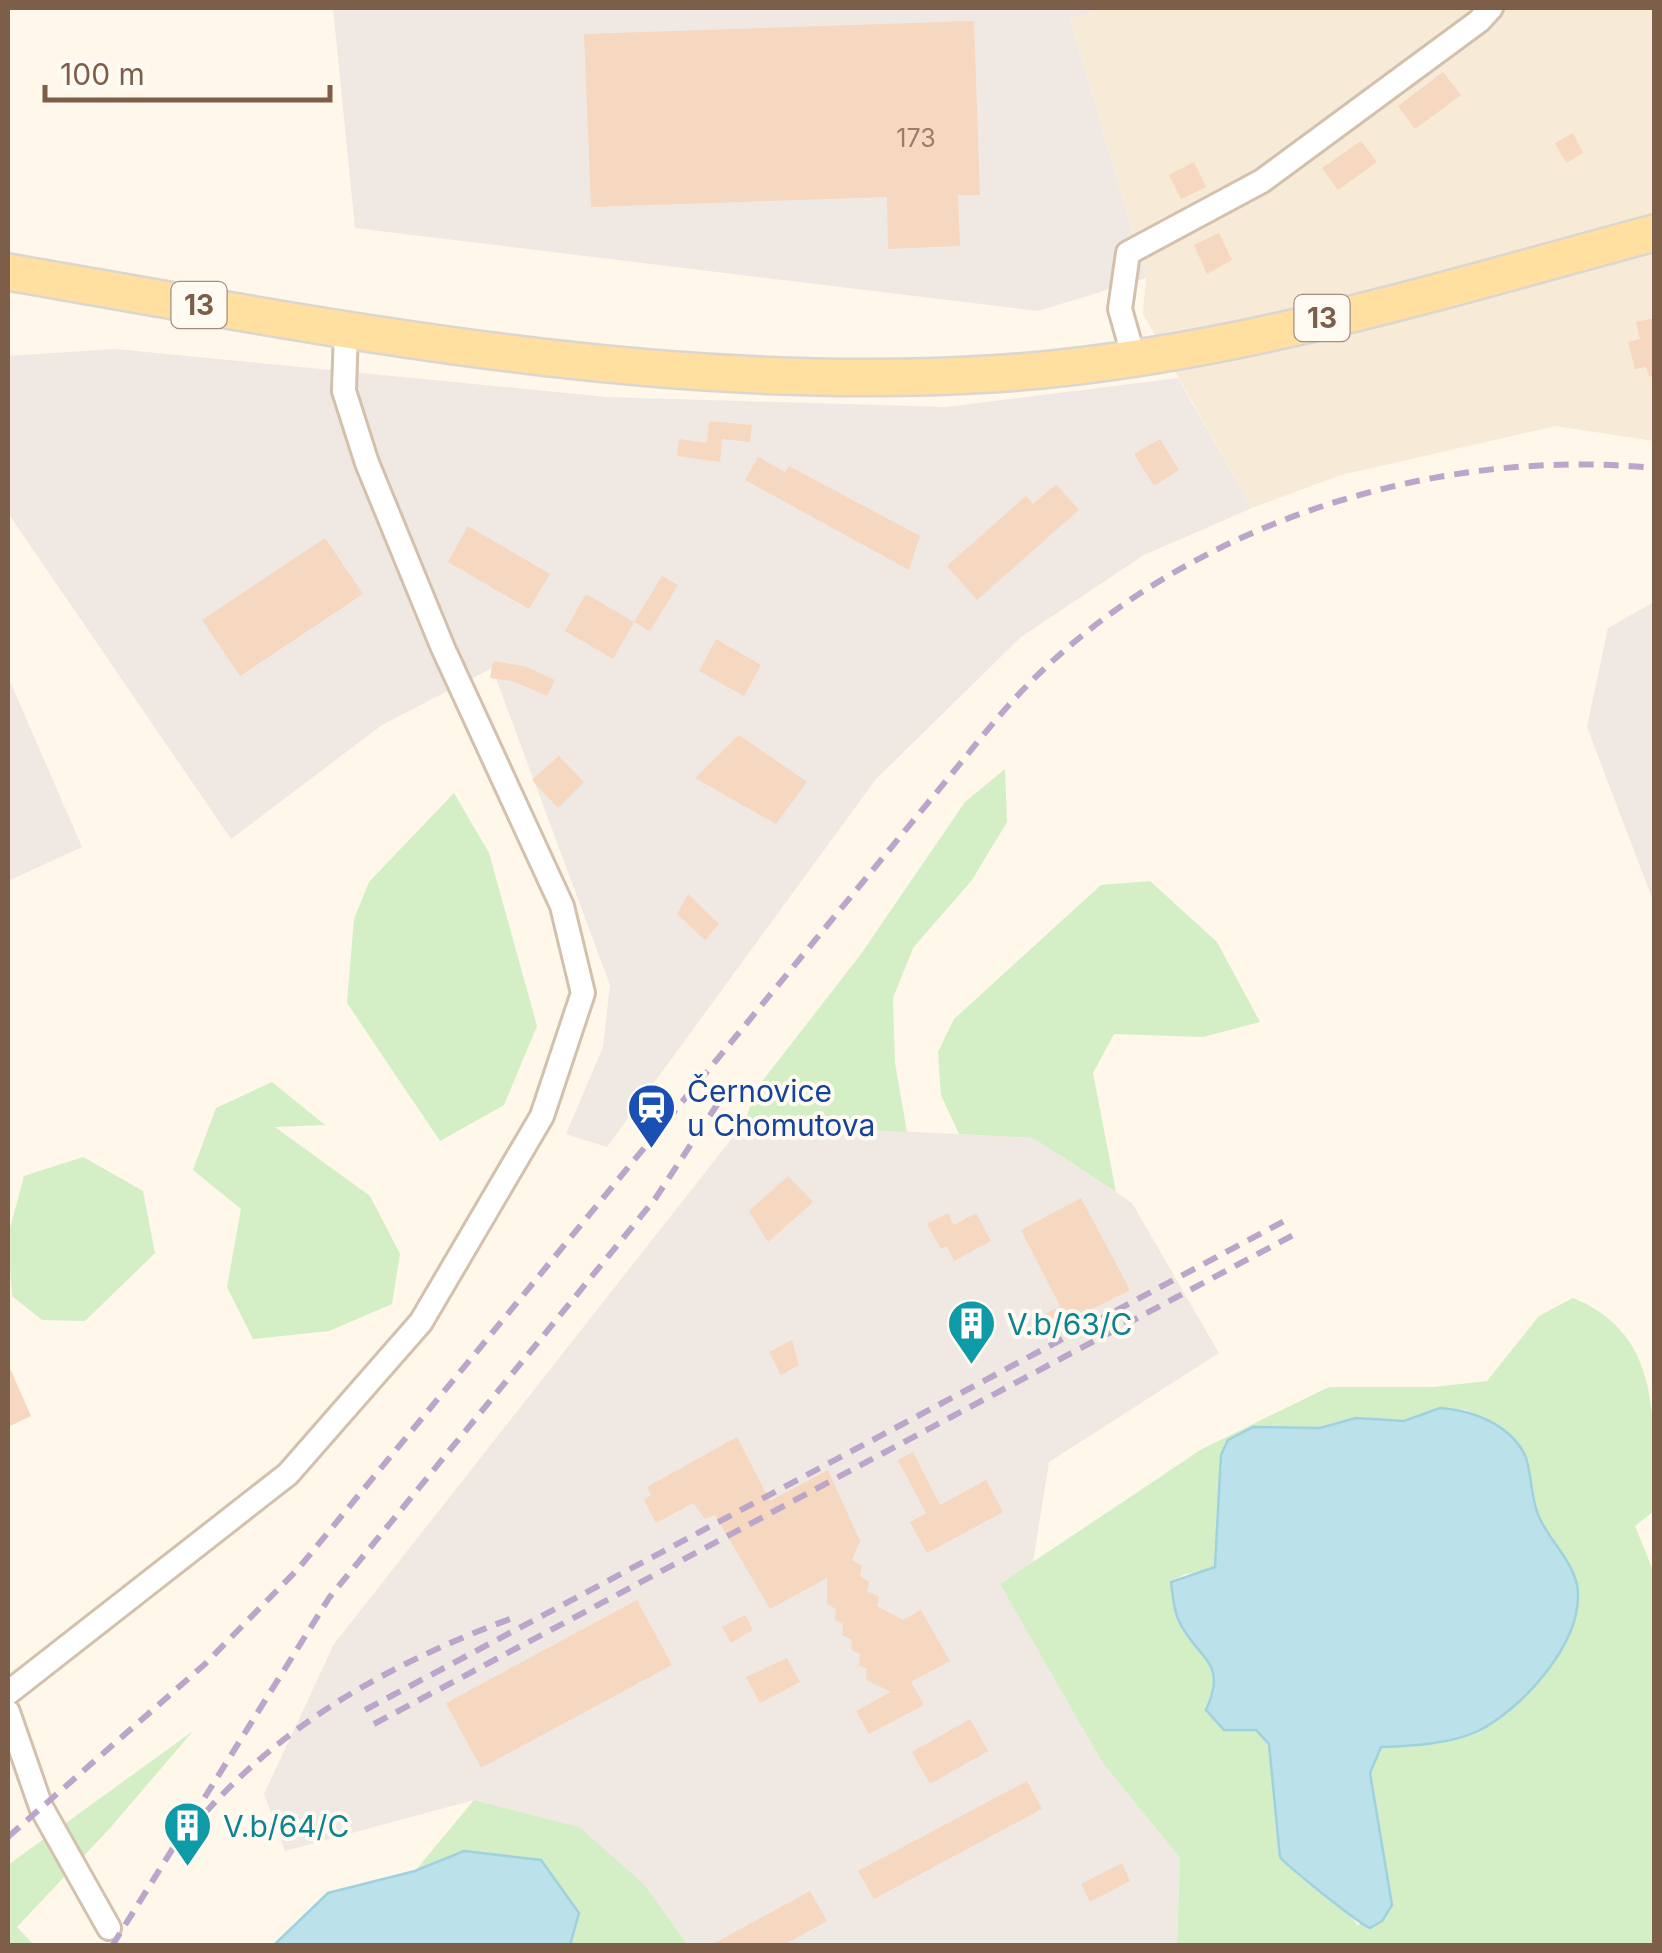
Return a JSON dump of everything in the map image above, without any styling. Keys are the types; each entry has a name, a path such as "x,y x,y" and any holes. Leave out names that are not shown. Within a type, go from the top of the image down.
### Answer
{"main road":[{"name":"13","path":"8,272 346,330 559,360 856,378 994,374 1134,358 1278,329 1654,233"}],"street":[{"path":"1134,358 1120,309 1128,253 1262,181 1479,21 1491,8"},
{"path":"8,1693 288,1474 421,1322 542,1116 583,993 562,906 443,648 367,462 344,391 346,330"},
{"path":"8,1712 42,1808 109,1928"}],"shaded area":[{"path":"333,8 1108,8 1070,18 1146,278 1038,311 355,228"},
{"path":"1108,8 1654,8 1654,441 1556,426 1341,475 1252,508 1143,314 1146,278 1070,17"},
{"path":"116,349 607,397 946,407 1178,378 1252,508 1144,555 1021,637 876,779 607,1147 566,1134 603,1047 610,985 492,668 382,725 231,839 10,516 8,356"},
{"path":"1654,602 1654,903 1587,727 1608,628"},
{"path":"8,677 82,847 8,881"},
{"path":"744,1123 1033,1138 1132,1203 1219,1353 1049,1462 1033,1562 1000,1584 1102,1762 1180,1858 1177,1945 688,1945 644,1884 578,1827 474,1800 285,1851 264,1794 334,1644"}],"green space":[{"path":"1005,769 1007,822 972,880 913,948 893,998 895,1063 907,1132 744,1123 757,1088 861,954 965,802"},
{"path":"454,793 489,853 537,1026 504,1105 440,1141 347,1003 354,919 369,882"},
{"path":"1150,881 1217,942 1260,1022 1203,1037 1114,1034 1093,1073 1116,1192 1033,1138 959,1134 941,1095 938,1052 954,1019 1101,885"},
{"path":"272,1082 325,1125 275,1127 370,1196 400,1254 392,1304 329,1331 253,1339 227,1287 241,1209 193,1170 216,1108"},
{"path":"83,1157 143,1191 155,1253 85,1321 42,1320 12,1296 8,1236 24,1176"},
{"path":"1573,1298 1602,1314 1623,1333 1638,1357 1647,1383 1654,1444 1654,1511 1635,1526 1654,1573 1654,1945 1177,1945 1180,1858 1102,1762 1000,1584 1202,1449 1329,1387 1434,1387 1487,1381 1539,1316","holes":["1440,1408 1467,1410 1497,1426 1525,1454 1540,1520 1566,1559 1506,1713 1461,1737 1381,1746 1370,1773 1392,1905 1358,1925 1280,1857 1269,1744 1257,1730 1241,1727 1216,1688 1215,1670 1174,1609 1171,1582 1185,1574 1213,1572 1221,1455 1253,1427 1320,1428 1356,1418 1404,1421"]},
{"path":"193,1731 110,1828 17,1927 34,1945 8,1945 8,1865"},
{"path":"474,1800 579,1827 644,1884 688,1945 570,1945 579,1913 541,1860 415,1871"}],"water":[{"path":"1440,1408 1487,1420 1508,1434 1524,1453 1537,1511 1577,1583 1576,1613 1559,1654 1545,1673 1495,1721 1456,1739 1381,1747 1370,1773 1392,1905 1382,1921 1370,1928 1280,1857 1269,1744 1256,1730 1224,1730 1206,1710 1214,1680 1212,1670 1179,1621 1171,1582 1215,1567 1221,1455 1228,1440 1253,1427 1320,1428 1356,1418 1404,1421"},
{"path":"464,1851 541,1860 579,1913 570,1945 274,1945 328,1893 415,1871"}],"building":[{"path":"974,21 980,195 958,195 960,246 888,249 887,197 591,207 584,34"},
{"path":"1443,72 1461,95 1415,129 1398,106"},
{"path":"1573,133 1583,153 1566,163 1555,143"},
{"path":"1361,141 1377,162 1338,190 1322,168"},
{"path":"1194,162 1206,187 1181,199 1169,175"},
{"path":"1219,233 1232,260 1207,274 1194,245"},
{"path":"1654,318 1654,376 1649,376 1646,367 1635,369 1628,342 1640,339 1636,322"},
{"path":"709,421 752,425 750,442 722,439 720,462 677,456 679,439 707,443"},
{"path":"1160,439 1179,470 1154,486 1134,454"},
{"path":"758,457 785,472 789,466 920,536 909,570 745,480"},
{"path":"1056,484 1079,510 977,600 947,566 1026,496 1033,504"},
{"path":"468,526 550,574 529,609 448,562"},
{"path":"325,538 363,594 240,676 202,620"},
{"path":"662,576 678,585 650,631 634,622"},
{"path":"586,594 634,622 613,659 565,631"},
{"path":"716,639 761,665 744,696 699,671"},
{"path":"493,661 524,666 555,680 547,696 512,681 490,678"},
{"path":"739,735 807,782 776,824 695,778"},
{"path":"559,756 584,782 558,808 532,780"},
{"path":"688,894 719,924 705,940 677,914"},
{"path":"788,1176 813,1202 768,1242 749,1211"},
{"path":"1081,1198 1130,1290 1054,1328 1045,1314 1060,1306 1021,1230"},
{"path":"948,1213 954,1225 976,1213 991,1241 954,1261 947,1246 941,1249 927,1224"},
{"path":"792,1340 799,1365 781,1375 769,1352"},
{"path":"8,1364 31,1416 8,1427"},
{"path":"737,1437 770,1501 828,1470 860,1541 852,1560 862,1566 860,1576 869,1582 867,1591 879,1597 877,1606 903,1620 921,1610 950,1661 911,1682 924,1705 869,1734 856,1711 891,1692 866,1680 867,1669 859,1665 860,1654 851,1650 852,1640 842,1635 843,1624 835,1620 836,1609 827,1604 827,1578 770,1609 715,1515 705,1519 693,1503 656,1523 644,1500 651,1495 647,1487"},
{"path":"913,1452 940,1505 986,1480 1003,1512 927,1553 910,1522 926,1513 898,1460"},
{"path":"637,1600 672,1665 481,1768 446,1703"},
{"path":"745,1615 753,1630 731,1643 722,1627"},
{"path":"787,1658 800,1682 760,1703 746,1677"},
{"path":"970,1719 988,1751 930,1784 912,1752"},
{"path":"1027,1781 1042,1809 874,1899 858,1871"},
{"path":"1122,1863 1130,1881 1090,1902 1081,1884"},
{"path":"810,1891 827,1921 782,1946 709,1946"}],"railway":[{"path":"8,1837 205,1664 298,1569 992,725 1081,636 1152,586 1229,544 1310,510 1395,486 1482,471 1568,465 1654,468"},
{"path":"112,1946 329,1598 655,1199 732,1082"},
{"path":"365,1710 1290,1218"},
{"path":"374,1724 1299,1232"},
{"path":"205,1813 273,1748 349,1695 431,1652 518,1616"}],"place":[{"name":"Černovice u Chomutova","path":"652,1150"},
{"name":"V.b/63/C","path":"972,1366"},
{"name":"V.b/64/C","path":"188,1868"}]}
